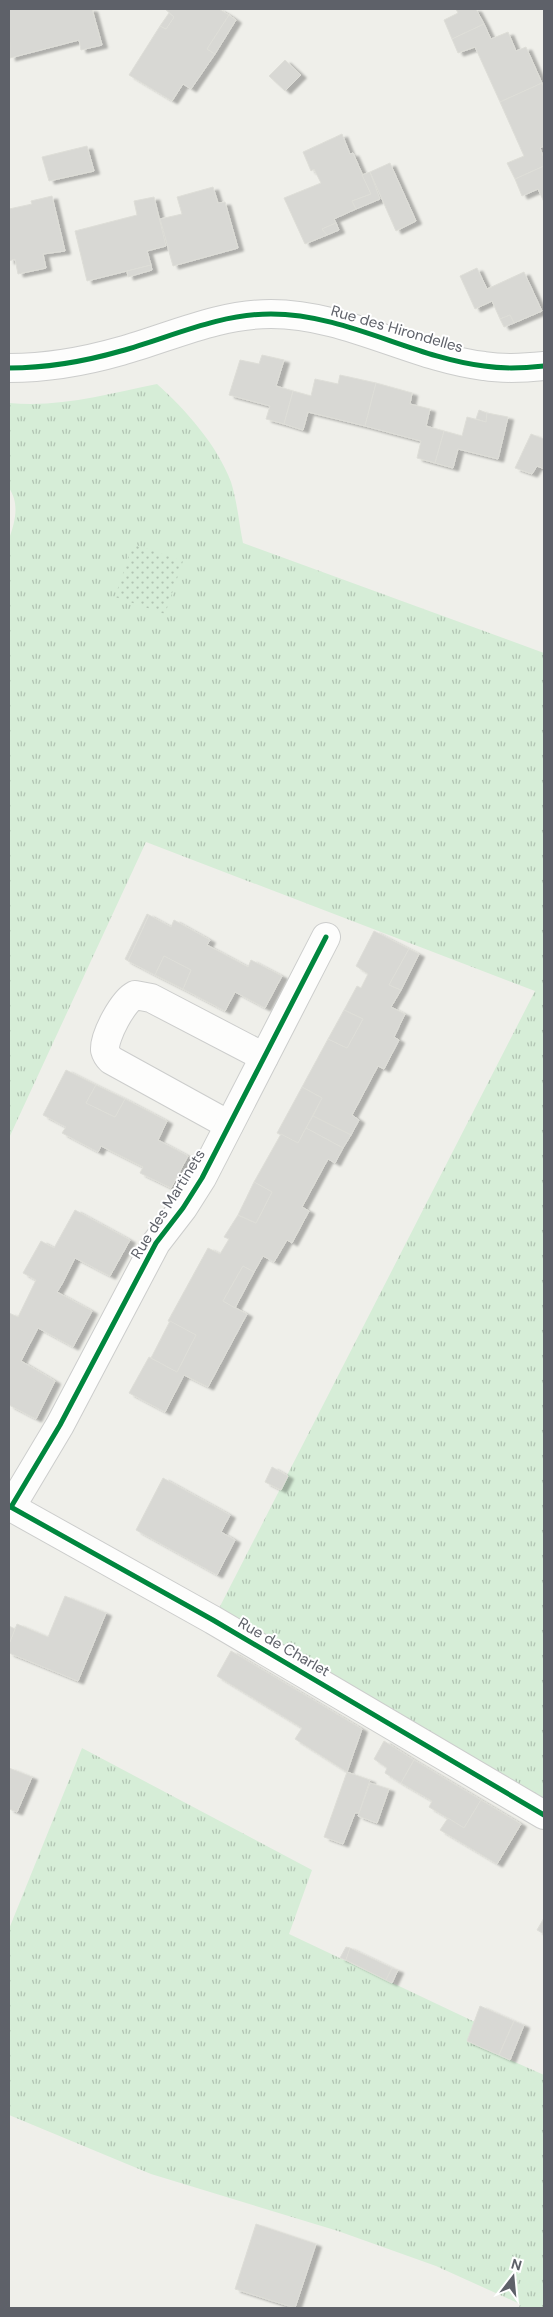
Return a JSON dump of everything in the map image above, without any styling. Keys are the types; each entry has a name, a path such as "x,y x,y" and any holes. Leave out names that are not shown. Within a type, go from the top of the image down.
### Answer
{"street":[{"name":"Rue des Hirondelles","path":"9,368 52,365 120,352 214,321 271,314 306,316 341,324 453,360 484,366 544,366"},
{"name":"Rue des Martinets","path":"10,1506 60,1426 156,1243 184,1208 202,1178 326,937"},
{"path":"230,1125 111,1060 105,1053 105,1045 124,1005 135,995 151,998 264,1057"},
{"name":"Rue de Charlet","path":"10,1506 213,1620 544,1815"}],"green space":[{"path":"157,384 200,429 218,455 233,489 243,543 544,653 544,1815 213,1620 535,991 146,842 9,1138 9,539 15,520 15,507 9,488 9,403 46,404 65,402"},
{"path":"133,544 183,561 165,614 115,597"},
{"path":"82,1748 312,1870 289,1934 475,2022 467,2041 544,2075 544,2308 519,2308 520,2304 436,2266 338,2231 151,2174 9,2115 9,1929"}],"building":[{"path":"9,9 92,9 102,45 81,50 79,40 10,58"},
{"path":"165,9 219,9 229,15 207,49 215,54 191,89 183,84 172,101 129,75 160,26 166,29 174,17"},
{"path":"456,9 476,9 484,24 452,39 444,20 458,13"},
{"path":"169,13 174,17 166,29 160,26"},
{"path":"229,15 236,20 215,54 207,49"},
{"path":"484,24 491,39 508,32 516,51 526,47 542,83 500,102 475,47 458,53 452,39"},
{"path":"285,60 301,75 285,91 269,76"},
{"path":"542,83 544,87 544,146 540,148 544,158 544,166 515,179 507,163 524,156 500,102"},
{"path":"342,134 350,154 353,153 371,194 352,201 356,209 334,219 336,223 322,229 327,235 305,244 284,198 321,183 314,169 311,171 303,152"},
{"path":"87,146 94,171 49,181 42,157"},
{"path":"390,163 416,221 396,231 370,172"},
{"path":"544,166 544,202 538,189 522,196 515,179"},
{"path":"370,172 380,199 356,209 352,201 371,194 362,175"},
{"path":"213,187 218,203 225,202 238,248 173,266 160,219 182,214 177,197"},
{"path":"52,196 65,251 43,254 46,268 18,274 15,259 9,261 9,209 32,204 31,201"},
{"path":"154,197 166,246 147,251 151,265 87,281 75,231 137,215 134,201"},
{"path":"336,223 339,230 327,235 322,229"},
{"path":"151,265 152,270 128,277 127,271"},
{"path":"477,268 487,289 524,272 542,311 514,323 510,315 500,319 492,301 475,309 460,276"},
{"path":"510,315 514,323 504,327 500,319"},
{"path":"262,355 284,360 276,386 293,391 284,424 266,419 270,406 229,395 240,360 259,364"},
{"path":"340,375 376,383 365,426 308,412 303,430 284,424 293,391 311,396 315,379 338,384"},
{"path":"376,383 412,393 410,404 430,409 426,426 444,431 435,463 417,458 421,441 365,426"},
{"path":"479,410 487,413 486,422 476,419"},
{"path":"487,413 508,417 498,459 458,449 453,468 435,463 444,431 462,436 467,417 486,422"},
{"path":"531,434 544,439 544,469 537,466 532,474 515,468"},
{"path":"147,914 149,915 128,961 125,959"},
{"path":"149,915 171,927 174,920 210,940 207,945 248,967 251,960 282,976 265,1008 235,992 225,1011 183,989 191,970 164,956 155,975 128,961"},
{"path":"374,931 409,949 389,985 401,990 391,1007 405,1014 394,1037 399,1040 384,1069 378,1066 352,1115 359,1120 351,1135 313,1116 322,1098 302,1087 328,1039 347,1048 363,1019 344,1010 357,986 361,988 368,974 356,966"},
{"path":"409,949 419,954 401,990 389,985"},
{"path":"164,956 191,970 183,989 155,975"},
{"path":"344,1010 363,1019 347,1048 328,1039"},
{"path":"66,1070 96,1085 86,1103 115,1117 125,1099 167,1121 158,1140 188,1156 171,1188 140,1173 143,1167 101,1146 98,1152 62,1133 66,1127 43,1115"},
{"path":"96,1085 125,1099 115,1117 86,1103"},
{"path":"302,1087 322,1098 298,1143 277,1133"},
{"path":"313,1116 351,1135 343,1148 306,1128"},
{"path":"306,1128 343,1148 335,1163 328,1159 302,1207 309,1211 292,1243 287,1240 274,1262 263,1256 254,1272 243,1266 223,1301 247,1314 208,1387 184,1375 165,1412 129,1393 149,1357 177,1372 196,1335 168,1321 208,1248 220,1254 229,1239 224,1237 238,1215 256,1223 272,1192 254,1182 281,1134 298,1143"},
{"path":"254,1182 272,1192 256,1223 238,1215"},
{"path":"75,1210 130,1240 110,1276 75,1258 57,1292 92,1311 73,1347 38,1328 21,1361 55,1381 36,1419 9,1405 9,1313 18,1317 36,1280 23,1273 41,1241 54,1248"},
{"path":"243,1266 254,1272 235,1308 223,1301"},
{"path":"170,1321 196,1335 177,1372 151,1358"},
{"path":"272,1467 288,1476 281,1490 265,1482"},
{"path":"163,1478 230,1515 221,1532 235,1540 217,1575 136,1530"},
{"path":"65,1596 106,1613 78,1681 9,1653 9,1644 17,1624 48,1637"},
{"path":"9,1626 15,1629 9,1644"},
{"path":"231,1651 362,1729 347,1772 295,1739 302,1728 217,1676"},
{"path":"384,1741 414,1760 401,1783 385,1773 387,1768 374,1759"},
{"path":"414,1760 481,1800 464,1828 429,1807 432,1801 401,1783"},
{"path":"9,1768 32,1777 17,1812 9,1809"},
{"path":"347,1772 370,1780 359,1813 355,1813 343,1844 324,1837"},
{"path":"370,1783 389,1789 377,1823 358,1816"},
{"path":"481,1800 521,1824 497,1864 440,1830 448,1818 464,1828"},
{"path":"544,1918 544,1934 537,1930"},
{"path":"346,1947 350,1948 346,1960 340,1958"},
{"path":"350,1948 392,1968 386,1980 346,1960"},
{"path":"392,1968 398,1970 392,1983 386,1980"},
{"path":"480,2006 514,2021 499,2055 467,2041"},
{"path":"514,2021 524,2025 510,2060 499,2055"},
{"path":"256,2224 316,2244 295,2308 235,2289"}],"cycle path":[{"path":"9,368 51,365 94,358 213,322 251,315 271,314 299,316 326,321 457,361 499,368 544,366"},
{"path":"11,1507 60,1425 156,1243 183,1208 202,1178 326,937"},
{"path":"9,1506 213,1620 544,1815"}]}
